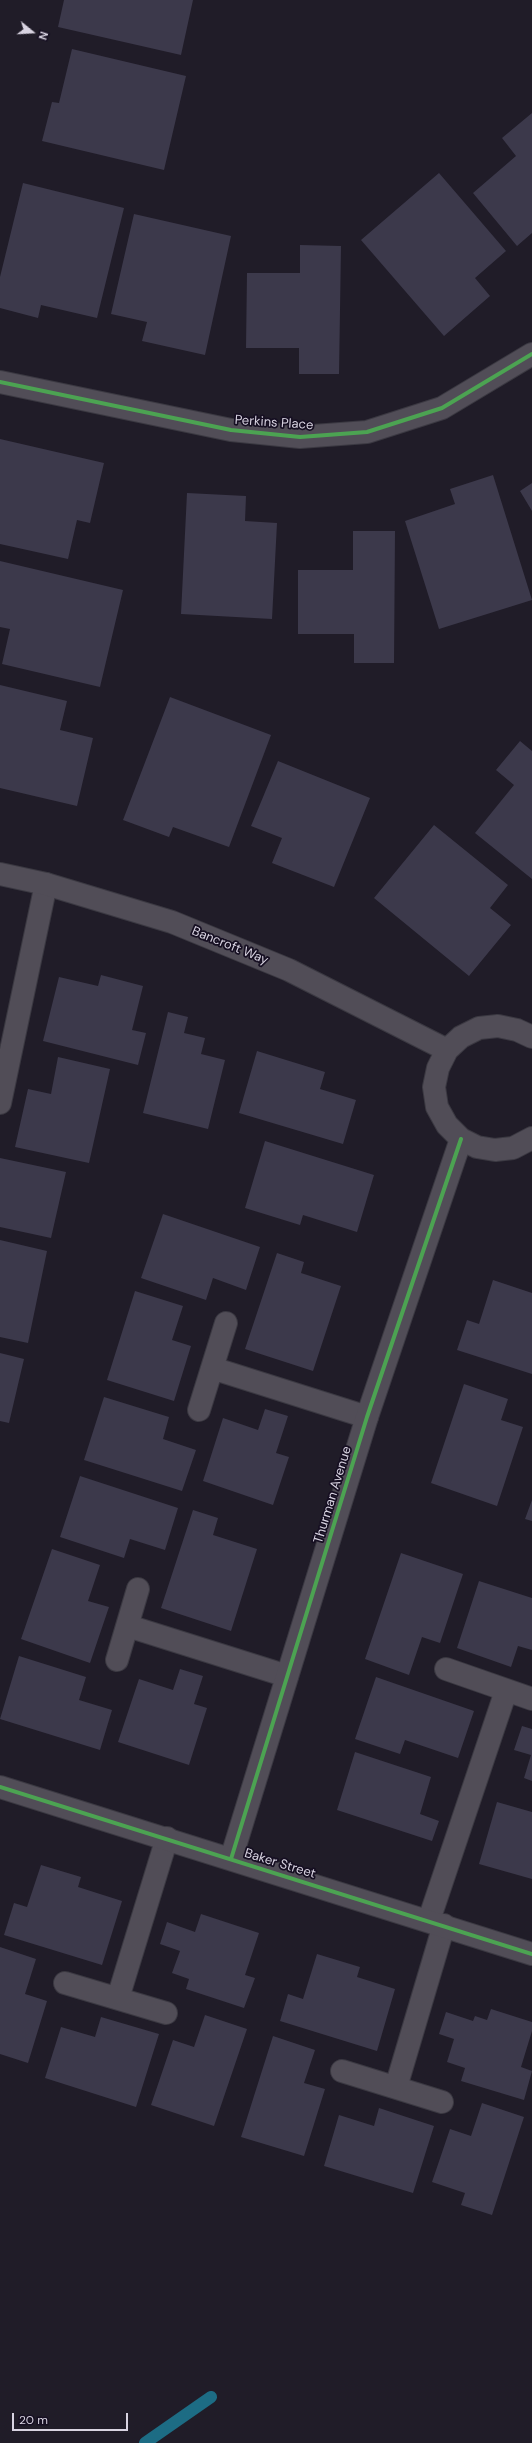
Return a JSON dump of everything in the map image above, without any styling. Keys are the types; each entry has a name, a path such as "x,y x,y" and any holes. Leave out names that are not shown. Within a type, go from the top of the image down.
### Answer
{"street":[{"name":"Perkins Place","path":"0,382 231,430 300,437 367,432 442,408 532,354"},
{"name":"Bancroft Way","path":"0,874 46,884 172,922 289,970 447,1050"},
{"path":"0,1103 46,884"},
{"path":"532,1037 517,1030 498,1026 479,1028 461,1037 447,1050 438,1068 434,1087 437,1107 446,1125 461,1139 477,1147 495,1150 512,1148 532,1138"},
{"name":"Thurman Avenue","path":"231,1859 368,1417 461,1139"},
{"path":"199,1410 226,1323"},
{"path":"212,1368 368,1417"},
{"path":"117,1660 138,1589"},
{"path":"128,1626 287,1676"},
{"path":"446,1669 532,1699"},
{"path":"396,2087 436,1923 506,1691"},
{"name":"Baker Street","path":"0,1787 168,1838 532,1954"},
{"path":"118,1998 168,1838"},
{"path":"65,1983 166,2013"},
{"path":"342,2071 442,2102"}],"building":[{"path":"64,0 193,0 181,55 58,27"},
{"path":"72,49 186,76 164,170 42,141 52,102 59,103"},
{"path":"532,113 532,233 517,246 473,193 516,156 502,138"},
{"path":"439,173 506,251 475,278 490,296 444,336 361,240"},
{"path":"23,183 124,208 97,318 41,305 38,318 0,308 0,277"},
{"path":"134,214 231,236 205,355 142,341 147,322 111,314"},
{"path":"300,245 341,246 339,374 299,374 299,348 246,348 247,273 300,273"},
{"path":"0,439 104,463 90,523 77,520 68,559 0,544"},
{"path":"493,475 532,600 439,629 405,521 455,504 450,489"},
{"path":"532,483 532,511 520,491"},
{"path":"187,493 246,496 245,521 277,523 272,619 181,614"},
{"path":"353,531 395,531 394,663 354,663 354,634 298,634 298,570 353,570"},
{"path":"0,561 123,590 100,687 2,664 10,629 0,627"},
{"path":"0,685 67,701 60,730 93,738 77,806 0,788"},
{"path":"170,697 271,735 229,847 173,827 169,837 123,820"},
{"path":"520,741 532,751 532,879 475,833 514,785 496,770"},
{"path":"278,761 370,798 334,887 272,863 282,838 251,826"},
{"path":"434,825 508,885 490,908 511,925 469,976 374,898"},
{"path":"101,975 143,986 132,1030 146,1033 138,1065 43,1041 59,977 98,986"},
{"path":"168,1012 188,1017 184,1033 205,1038 201,1054 225,1060 208,1129 143,1113"},
{"path":"257,1051 325,1072 320,1089 356,1100 343,1144 239,1113"},
{"path":"58,1057 110,1069 89,1163 15,1147 28,1089 51,1094"},
{"path":"265,1141 374,1175 357,1232 303,1215 300,1225 245,1208"},
{"path":"0,1158 66,1172 51,1238 0,1227"},
{"path":"163,1214 260,1247 246,1290 213,1278 206,1300 141,1278"},
{"path":"0,1240 47,1251 28,1343 0,1337"},
{"path":"277,1253 304,1262 301,1273 341,1286 313,1371 245,1349"},
{"path":"493,1280 532,1293 532,1374 457,1350 467,1320 479,1324"},
{"path":"135,1291 183,1306 172,1340 191,1346 174,1401 107,1380"},
{"path":"0,1353 24,1359 9,1423 0,1421"},
{"path":"464,1384 508,1399 501,1420 523,1427 497,1506 431,1483"},
{"path":"104,1397 169,1417 163,1439 196,1450 182,1491 84,1460"},
{"path":"265,1409 288,1416 276,1453 289,1457 273,1505 203,1481 223,1418 258,1430"},
{"path":"80,1476 178,1508 165,1550 130,1539 124,1558 60,1537"},
{"path":"532,1500 532,1521 525,1519"},
{"path":"193,1510 218,1518 213,1535 257,1549 231,1631 161,1608"},
{"path":"52,1549 100,1565 88,1601 109,1607 90,1663 21,1639"},
{"path":"401,1553 463,1574 440,1643 422,1637 409,1675 365,1659"},
{"path":"479,1581 532,1598 532,1650 518,1646 511,1667 457,1648"},
{"path":"19,1656 86,1677 79,1700 112,1710 100,1750 0,1719"},
{"path":"180,1669 203,1676 194,1704 207,1708 189,1765 118,1742 139,1679 173,1690"},
{"path":"376,1677 474,1711 458,1758 405,1740 400,1754 355,1739"},
{"path":"522,1726 532,1729 532,1781 524,1778 531,1755 514,1750"},
{"path":"355,1752 431,1777 420,1814 439,1821 432,1841 337,1810"},
{"path":"497,1802 532,1812 532,1879 479,1864"},
{"path":"41,1865 81,1877 78,1887 122,1901 102,1965 4,1935 14,1903 27,1907"},
{"path":"201,1914 259,1933 245,1975 255,1978 244,2008 186,1989 189,1979 172,1973 180,1951 160,1944 167,1922 195,1932"},
{"path":"0,1947 36,1959 25,1994 47,2001 28,2063 0,2054"},
{"path":"317,1954 360,1967 357,1977 395,1989 377,2051 280,2021 288,1994 303,1999"},
{"path":"491,2009 532,2022 532,2031 521,2067 532,2071 524,2100 461,2081 465,2068 447,2062 454,2039 439,2034 446,2012 473,2021 475,2016 487,2020"},
{"path":"205,2015 247,2029 214,2126 151,2105 173,2040 194,2047"},
{"path":"101,2017 159,2034 136,2107 45,2078 61,2027 95,2037"},
{"path":"273,2036 315,2050 304,2083 325,2089 304,2156 241,2137"},
{"path":"482,2103 524,2117 492,2215 461,2205 465,2193 432,2182 450,2129 471,2136"},
{"path":"379,2108 434,2126 413,2193 324,2166 339,2115 374,2126"}],"waterway":[{"path":"145,2443 211,2397"}],"cycle path":[{"path":"0,382 231,430 300,437 367,432 442,408 532,354"},
{"path":"231,1859 367,1417 461,1139"},
{"path":"0,1787 532,1954"}]}
